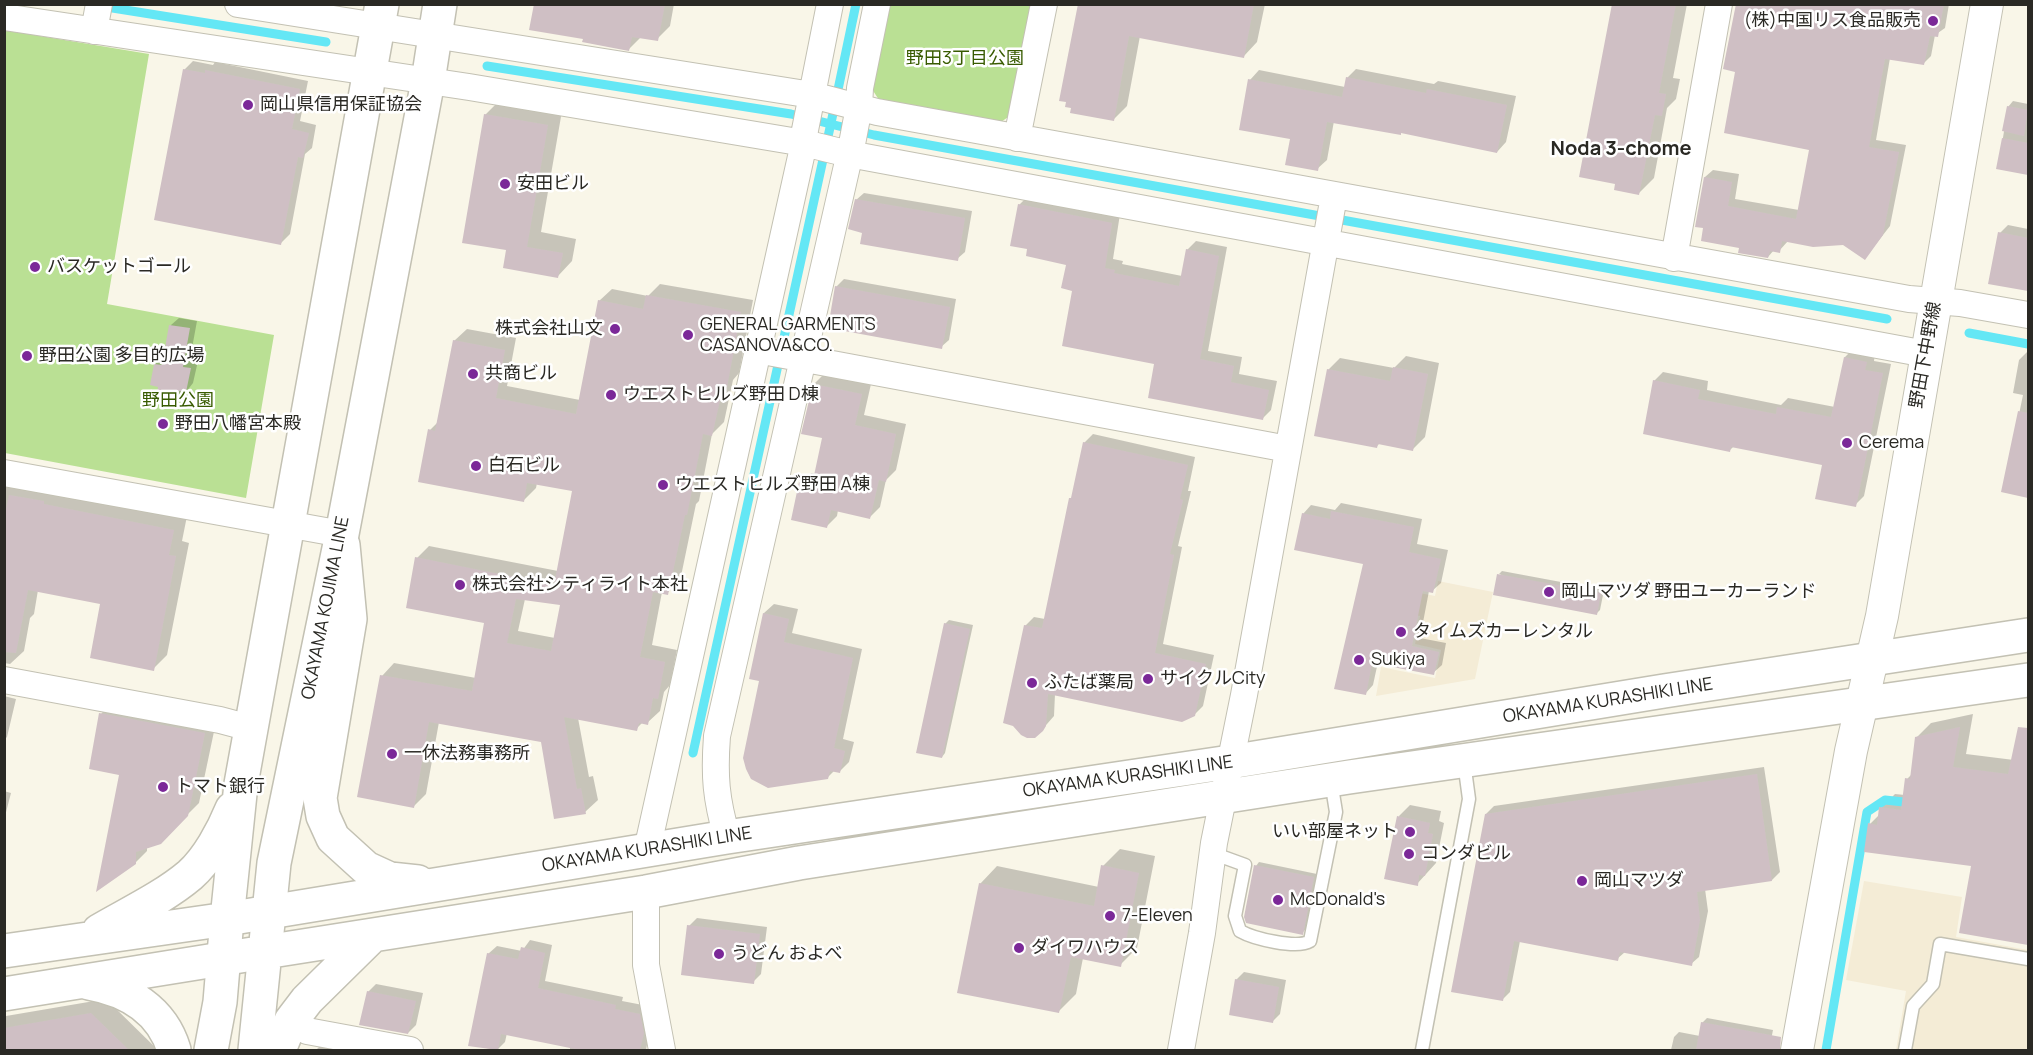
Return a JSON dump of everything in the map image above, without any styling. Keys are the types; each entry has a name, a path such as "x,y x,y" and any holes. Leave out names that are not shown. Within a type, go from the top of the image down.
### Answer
{"main road":[{"path":"211,1050 220,1002 241,784 250,728 380,15"},
{"name":"OKAYAMA KOJIMA LINE","path":"255,1050 274,863 342,534 428,81 437,20"},
{"path":"342,534 350,619 320,798 322,816 333,838 366,868 390,879 438,884"},
{"name":"OKAYAMA KURASHIKI LINE","path":"227,920 647,849 1230,762 1664,691 2028,635"},
{"name":"OKAYAMA KURASHIKI LINE","path":"265,952 646,892 799,863 1330,780 2028,680"},
{"path":"87,938 190,875 202,861 223,826 241,784"},
{"path":"4,951 227,920"},
{"path":"279,1050 291,1020 307,1000 372,936"},
{"path":"4,994 265,952"},
{"path":"84,982 125,993 144,1004 157,1018 174,1050"}],"street":[{"path":"238,4 437,20 831,124 1329,219 1674,258 1909,299 1960,303 2028,315"},
{"path":"727,837 716,791 717,736 780,355 831,124 830,4"},
{"path":"647,849 780,355 831,124 860,88 878,4"},
{"path":"1017,138 1044,4"},
{"path":"1674,258 1719,4"},
{"name":"野田下中野線","path":"1797,1050 1851,751 1882,616 1987,4"},
{"path":"4,17 96,18 370,72 428,81 831,124 877,112 1017,138 1329,219 1926,354"},
{"path":"1181,1050 1202,933 1212,853 1244,695 1329,219"},
{"path":"780,355 1288,449"},
{"path":"4,473 342,534"},
{"path":"4,680 220,720 250,728"},
{"path":"646,892 646,965 662,1050"},
{"path":"307,1031 410,1050"}],"lane":[{"path":"1422,1050 1469,799 1464,761"},
{"path":"1212,853 1245,865 1235,916 1240,931 1248,936 1299,945 1310,941 1336,812 1330,780"},
{"path":"1905,1050 1913,1006 1933,984 1940,944 2028,959"}],"shaded area":[{"path":"1438,581 1493,592 1475,679 1376,696 1381,667 1435,678 1441,650 1415,644 1420,616 1390,610 1395,588 1435,596"},
{"path":"1864,881 1962,897 1956,937 2028,950 2028,1050 1896,1050 1906,991 1846,980"}],"green space":[{"name":"野田3丁目公園","path":"890,5 1034,5 1011,115 1001,122 879,100 872,89"},
{"name":"野田公園","path":"4,30 149,54 107,304 274,335 246,498 5,453"}],"building":[{"path":"534,4 665,4 658,41 632,37 629,51 582,42 583,39 529,30"},
{"path":"1078,4 1254,4 1244,58 1129,36 1114,121 1070,113 1071,108 1065,107 1066,102 1059,101"},
{"path":"1612,4 1676,4 1659,93 1666,94 1662,116 1655,115 1639,195 1614,190 1615,184 1579,177"},
{"path":"1736,4 1944,4 1938,37 1930,36 1924,65 1885,59 1869,147 1899,152 1883,235 1865,260 1843,245 1813,247 1782,241 1780,253 1770,251 1768,258 1738,253 1739,248 1701,241 1703,228 1695,227 1704,177 1732,182 1728,206 1796,219 1809,150 1724,133 1735,72 1723,69"},
{"path":"183,69 205,73 205,70 300,89 292,129 309,133 303,158 298,157 281,245 154,220"},
{"path":"1346,77 1426,93 1427,89 1507,105 1497,153 1401,133 1401,135 1327,122 1318,171 1285,165 1290,139 1239,130 1248,79 1342,97"},
{"path":"2007,106 2028,110 2024,136 2002,131"},
{"name":"安田ビル","path":"484,114 548,125 527,247 563,253 558,278 503,268 506,250 462,243"},
{"path":"2002,138 2028,143 2028,175 1996,169"},
{"path":"855,199 965,218 958,261 860,244 862,233 848,229"},
{"path":"1018,204 1112,223 1105,268 1115,270 1114,273 1179,286 1186,249 1219,256 1200,359 1234,366 1231,382 1269,390 1263,420 1148,398 1154,364 1062,346 1072,291 1061,288 1066,265 1026,256 1027,249 1010,246"},
{"path":"1998,232 2028,238 2028,291 1988,284"},
{"path":"835,286 950,307 942,349 828,328"},
{"path":"646,295 741,312 727,387 723,387 712,436 703,434 668,595 653,592 640,657 665,662 658,699 653,698 648,725 639,723 637,731 564,717 577,789 581,788 586,814 554,819 541,742 429,722 414,808 357,797 380,675 472,691 484,623 406,608 415,557 554,585 572,491 527,483 524,502 418,482 428,429 435,431 453,340 505,350 496,398 576,414 598,300 643,309","holes":["516,599 560,605 551,651 507,643"]},
{"path":"169,325 190,328 183,367 191,368 186,392 179,391 176,406 155,402 158,387 150,385 154,364 162,365"},
{"path":"1844,357 1867,362 1865,370 1883,373 1856,507 1815,499 1822,465 1731,447 1730,452 1643,434 1653,380 1700,390 1698,399 1776,414 1777,407 1831,417"},
{"path":"1393,367 1428,374 1413,451 1378,444 1377,448 1314,436 1327,369 1390,381"},
{"path":"813,384 862,394 855,425 896,434 886,482 879,480 870,519 831,510 827,528 791,520 799,482 812,485 822,438 801,434"},
{"path":"2018,411 2028,413 2028,498 2001,492"},
{"path":"1083,442 1188,465 1180,499 1183,500 1170,554 1174,555 1155,653 1206,664 1195,716 1182,722 1048,694 1046,726 1035,738 1027,738 1013,726 1003,723 1024,625 1042,628"},
{"path":"9,495 174,530 169,555 176,556 154,671 90,658 100,604 28,590 16,653 4,652 4,517"},
{"path":"1331,511 1414,527 1409,552 1441,559 1433,593 1423,591 1412,646 1439,652 1434,675 1372,663 1366,695 1334,689 1363,564 1294,550 1302,513 1330,519"},
{"path":"1497,574 1601,593 1597,615 1493,595"},
{"path":"763,613 789,619 784,642 853,658 834,748 845,751 840,773 830,771 828,779 768,788 751,779 746,769 743,758 759,681 749,679"},
{"path":"944,623 970,629 942,758 916,753"},
{"path":"99,713 205,733 188,816 161,844 136,852 136,864 96,892 119,775 89,769"},
{"path":"1960,727 1953,767 2008,774 2018,727 2028,728 2028,945 1959,933 1971,866 1864,852 1868,823 1877,825 1879,807 1901,810 1905,778 1910,779 1915,737"},
{"path":"1757,774 1772,881 1697,892 1700,920 1692,966 1620,952 1618,961 1514,941 1503,1001 1451,992 1485,814"},
{"name":"コンダビル","path":"1397,816 1430,823 1428,833 1433,834 1425,876 1419,875 1418,886 1384,879"},
{"path":"1101,865 1139,873 1121,967 1071,957 1059,1013 957,993 979,883 1094,906"},
{"path":"1254,865 1314,877 1303,935 1246,923 1244,917"},
{"path":"687,925 760,934 754,984 681,975"},
{"path":"521,947 545,953 538,988 616,1005 615,1009 640,1014 644,1033 640,1050 580,1050 501,1034 498,1050 468,1046 487,953 518,959"},
{"path":"1235,979 1279,987 1273,1023 1229,1015"},
{"path":"367,991 416,1001 408,1034 359,1025"},
{"path":"91,1013 129,1050 4,1050 4,1028"},
{"path":"1701,1022 1781,1037 1780,1050 1696,1050"}],"waterway":[{"path":"693,753 856,4"},
{"path":"100,6 326,42"},
{"path":"487,66 791,114 874,135 1887,319"},
{"path":"1969,333 2028,344"},
{"path":"1826,1050 1867,812 1885,800 1913,803"}],"place":[{"name":"(株)中国リス食品販売","path":"1933,21"},
{"name":"岡山県信用保証協会","path":"248,105"},
{"name":"安田ビル","path":"505,184"},
{"name":"バスケットゴール","path":"35,267"},
{"name":"株式会社山文","path":"615,329"},
{"name":"GENERAL GARMENTS CASANOVA&CO.","path":"688,335"},
{"name":"野田公園 多目的広場","path":"27,356"},
{"name":"共商ビル","path":"473,374"},
{"name":"ウエストヒルズ野田 D棟","path":"611,395"},
{"name":"野田八幡宮本殿","path":"163,424"},
{"name":"Cerema","path":"1847,443"},
{"name":"白石ビル","path":"476,466"},
{"name":"ウエストヒルズ野田 A棟","path":"663,485"},
{"name":"株式会社シティライト本社","path":"460,585"},
{"name":"岡山マツダ 野田ユーカーランド","path":"1549,592"},
{"name":"タイムズカーレンタル","path":"1401,632"},
{"name":"Sukiya","path":"1359,660"},
{"name":"サイクルCity","path":"1148,679"},
{"name":"ふたば薬局","path":"1032,683"},
{"name":"一休法務事務所","path":"392,754"},
{"name":"トマト銀行","path":"163,787"},
{"name":"いい部屋ネット","path":"1410,832"},
{"name":"コンダビル","path":"1409,854"},
{"name":"岡山マツダ","path":"1582,881"},
{"name":"McDonald's","path":"1278,900"},
{"name":"7-Eleven","path":"1110,916"},
{"name":"ダイワハウス","path":"1019,948"},
{"name":"うどん およべ","path":"719,954"}],"district":[{"name":"Noda 3-chome","path":"1621,149"}]}
